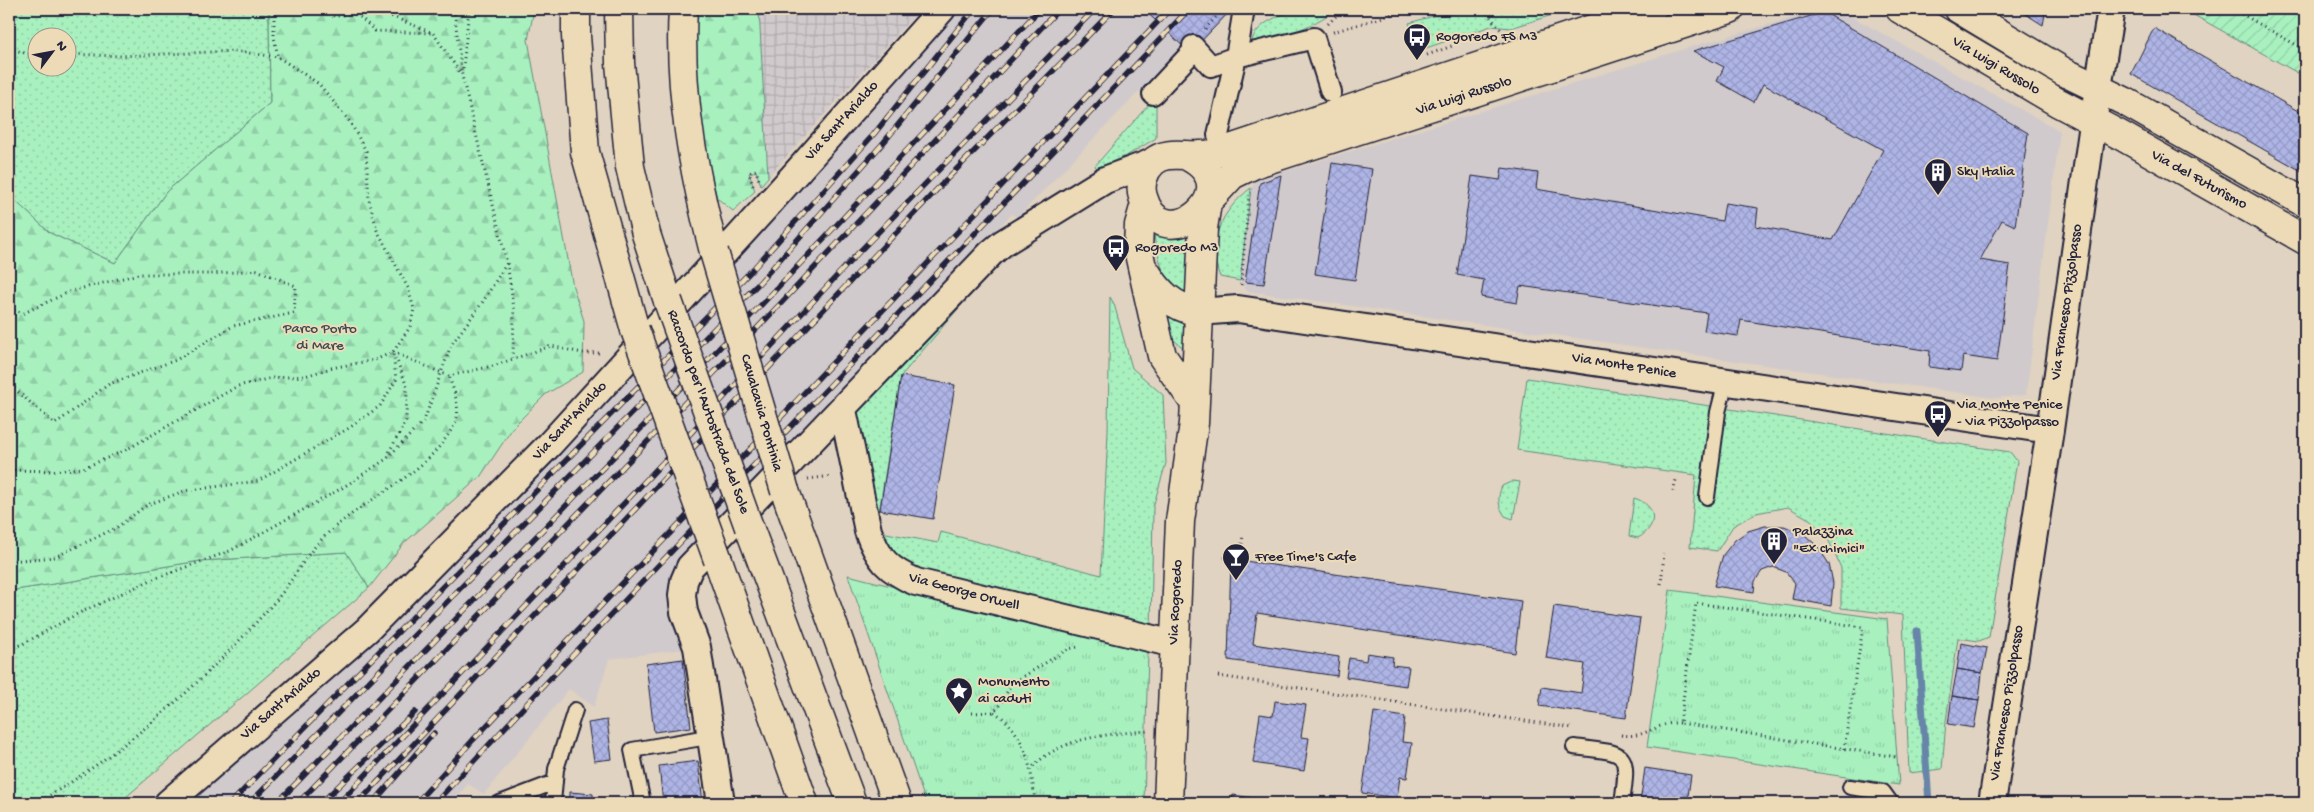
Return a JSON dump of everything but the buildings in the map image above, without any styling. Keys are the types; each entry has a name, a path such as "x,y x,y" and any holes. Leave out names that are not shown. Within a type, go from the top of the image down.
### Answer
{"main road":[{"path":"576,9 576,36 585,152 635,330 804,803"},
{"name":"Raccordo per l'Autostrada del Sole","path":"618,9 620,62 630,168 646,234 668,302 749,527 852,803"},
{"name":"Cavalcavia Pontinia","path":"683,9 683,63 690,146 697,188 714,252 785,492 897,803"},
{"name":"Via Luigi Russolo","path":"1185,155 1212,154 1227,150 1652,9"},
{"name":"Via Luigi Russolo","path":"1208,202 1232,175 1257,163 1730,9"},
{"name":"Via Luigi Russolo","path":"1900,9 2057,102 2093,121"},
{"name":"Via Luigi Russolo","path":"1959,9 2064,72 2098,88"},
{"path":"2098,88 2305,203"},
{"name":"Via del Futurismo","path":"2093,121 2305,240"},
{"path":"1174,154 1185,155 1196,160 1204,168 1209,178 1211,190 1208,202 1203,211 1194,219 1183,223 1161,220 1152,214 1145,204 1142,194 1142,182 1146,171 1153,162 1163,157 1174,154"},
{"name":"Via Rogoredo","path":"1168,803 1180,521 1194,423 1203,228 1208,202"},
{"path":"1145,204 1139,225 1140,263 1162,356 1194,402"},
{"path":"1140,263 1167,300 1187,310 1198,312"}],"street":[{"name":"Via Sant'Arialdo","path":"168,803 366,630 550,444 942,9"},
{"path":"1218,135 1236,56 1244,9"},
{"name":"Via Francesco Pizzolpasso","path":"1992,803 2050,430 2093,121 2111,9"},
{"path":"1154,94 1194,47 1211,66 1236,56 1314,38 1331,92"},
{"path":"722,803 697,647 684,612 682,595 684,581 690,567 843,410 991,253 1003,243 1105,180 1153,162"},
{"name":"Via Monte Penice","path":"1198,312 1238,309 2050,430"},
{"name":"Via George Orwell","path":"843,410 868,531 874,548 882,561 896,573 916,582 1174,644"}],"lane":[{"path":"1707,497 1718,412 1726,381"},
{"path":"553,803 556,769 576,710"},
{"path":"642,803 632,750 702,738 712,739"},
{"path":"1574,746 1615,753 1624,760 1627,771 1622,803"},
{"path":"500,803 554,782"},
{"path":"1850,787 1883,792 1891,803"}],"path":[{"path":"274,9 274,37 278,57"},
{"path":"326,9 334,17 355,12 375,31 433,33"},
{"path":"373,9 433,33 462,76"},
{"path":"454,9 462,76 506,263 514,308 513,358"},
{"path":"462,76 469,9"},
{"path":"1314,38 1409,9"},
{"path":"1484,9 1501,30"},
{"path":"2232,9 2305,50"},
{"path":"9,48 28,54"},
{"path":"9,470 53,471 83,468 124,451 238,386 272,378 305,376 331,368 375,360 393,352 410,327 414,310 408,288 377,230 369,200 366,151 350,122 319,84 278,57 234,51 121,56 78,54"},
{"path":"1241,286 1249,194"},
{"path":"9,648 21,645 77,614 150,580 230,551 342,488 386,457 424,421 451,344 482,303 506,263"},
{"path":"9,309 24,313 71,291 139,274 211,274 257,270 296,286 294,313 233,326 176,360 109,384 55,424 9,384"},
{"path":"393,352 449,376 493,366 551,346 582,353 604,352 621,358 623,365"},
{"path":"386,457 406,422 407,386 393,352"},
{"path":"9,561 55,557 116,528 147,505 184,491 258,481 348,428 380,406 396,380 393,352"},
{"path":"37,803 68,785 137,735 200,680 272,606 319,542 365,504 389,490 431,456 456,421 457,403 449,376"},
{"path":"1673,491 1676,480"},
{"path":"1224,558 1241,550 1243,535"},
{"path":"1661,584 1664,554"},
{"path":"1680,723 1696,603 1863,626 1844,749"},
{"path":"994,712 1011,684 1068,650 1081,646"},
{"path":"1218,676 1574,728"},
{"path":"972,713 994,712 1005,718 1018,734 1030,770 1035,803"},
{"path":"1613,734 1638,736 1660,725 1680,723 1897,757"},
{"path":"1030,770 1045,756 1080,740 1105,734 1154,730"}],"shaded area":[{"path":"759,9 920,9 768,177"},
{"path":"957,9 1219,9 1017,218 1012,214 996,230 687,553 685,649 609,659 594,707 569,689 484,794 468,784 452,803 180,803 489,521 628,379 734,265"},
{"path":"1824,9 1831,9 1854,18 2060,131 2026,395 1996,398 1247,291 1240,281 1251,188 1257,180 1694,46"}],"green space":[{"path":"9,9 269,9 270,103 167,191 115,263 50,233 9,195"},
{"name":"Parco Porto di Mare","path":"269,9 534,9 528,40 573,287 584,321 583,372 546,394 514,426 480,477 404,543 369,588 346,552 200,561 9,591 9,195 50,233 115,263 167,191 270,103"},
{"path":"693,9 759,9 768,177 761,185 756,171 749,173 755,191 733,211 717,198 698,118"},
{"path":"1298,9 1336,9 1306,27 1251,47 1256,32 1262,26 1283,14"},
{"path":"1491,9 1571,9 1511,28 1491,26 1420,50 1409,23 1433,16"},
{"path":"2183,9 2305,9 2305,77"},
{"path":"1156,96 1156,138 1128,155 1097,168 1095,166"},
{"path":"1251,188 1240,281 1220,277 1215,251 1219,227 1232,206"},
{"path":"1154,236 1171,239 1189,236 1188,295 1177,291 1168,281 1161,266"},
{"path":"1002,257 901,376 876,531 938,543 941,532 1101,575 1108,432 1110,297 1114,304 1132,368 1163,395 1166,463 1153,507 1151,634 917,576 897,565 882,549 875,535 852,416 855,410"},
{"path":"1162,310 1187,327 1187,351 1168,335"},
{"path":"1527,378 2010,452 2017,461 1989,637 1979,641 1958,638 1946,721 1942,769 1909,773 1903,615 1841,608 1841,568 1829,541 1811,520 1788,507 1756,513 1733,526 1717,551 1690,547 1696,475 1517,450"},
{"path":"1513,481 1520,482 1513,519 1505,516 1501,509 1499,494 1502,486"},
{"path":"1634,498 1642,501 1647,506 1652,516 1649,528 1638,538 1629,536"},
{"path":"346,552 369,588 119,803 9,803 9,591 200,561"},
{"path":"848,575 1148,652 1144,803 926,803"},
{"path":"1670,590 1887,619 1899,785 1647,747"}],"waterway":[{"path":"1917,631 1929,803"}],"railway":[{"path":"231,803 753,269 874,134 974,9"},
{"path":"250,803 759,283 884,142 993,9"},
{"path":"277,803 763,303 1040,9"},
{"path":"298,803 767,318 1059,9"},
{"path":"339,803 687,437 859,252 1095,9"},
{"path":"358,803 944,182 1114,9"},
{"path":"416,803 473,740 1170,9"},
{"path":"435,803 547,682 1189,9"},
{"path":"321,803 415,712"},
{"path":"373,803 434,733"}],"place":[{"name":"Rogoredo FS M3","path":"1417,61"},
{"name":"Sky Italia","path":"1938,196"},
{"name":"Rogoredo M3","path":"1116,272"},
{"name":"Via Monte Penice - Via Pizzolpasso","path":"1938,438"},
{"name":"Palazzina \"Ex chimici\"","path":"1774,565"},
{"name":"Free Time's Cafe","path":"1236,581"},
{"name":"Monumento ai caduti","path":"959,715"}]}
